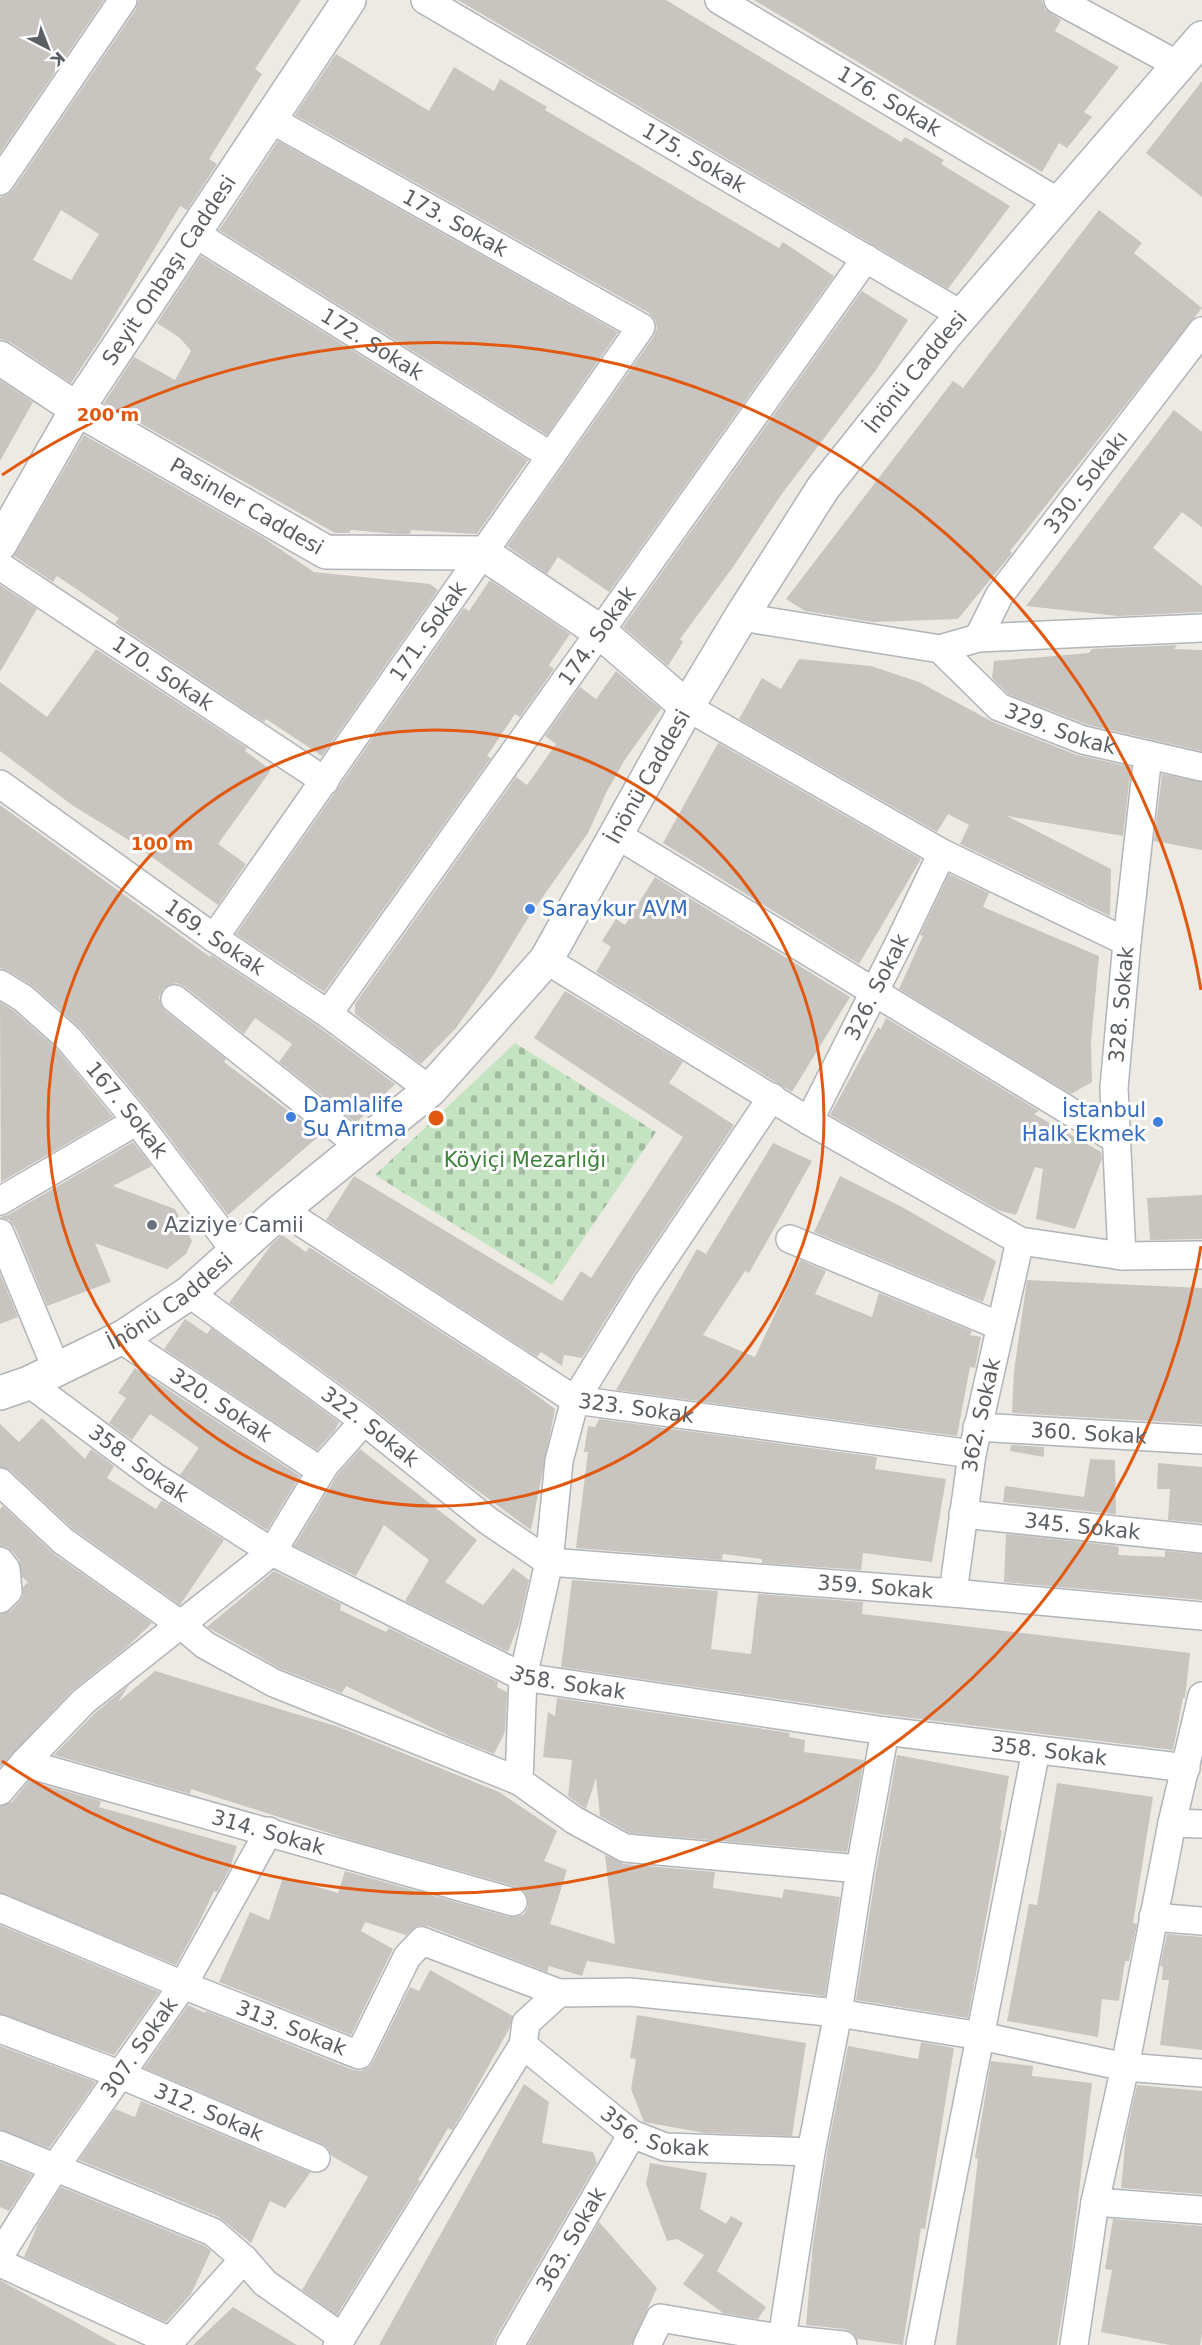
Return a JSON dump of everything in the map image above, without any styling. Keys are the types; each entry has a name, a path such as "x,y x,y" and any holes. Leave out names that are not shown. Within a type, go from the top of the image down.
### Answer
{"main road":[{"name":"Seyit Onbaşı Caddesi","path":"0,544 77,408 348,0"},
{"name":"İnönü Caddesi","path":"28,1381 119,1338 189,1293 282,1210 430,1090 546,960 687,707 823,488 962,315 1195,49"},
{"name":"Pasinler Caddesi","path":"0,358 77,408 326,552 483,553"},
{"path":"483,553 599,631 687,707"}],"street":[{"path":"0,181 123,0"},
{"name":"175. Sokak","path":"425,0 962,315"},
{"name":"176. Sokak","path":"719,0 1060,203"},
{"path":"1058,0 1195,49"},
{"name":"173. Sokak","path":"270,119 641,327"},
{"name":"172. Sokak","path":"194,233 551,456"},
{"name":"174. Sokak","path":"328,1014 866,258"},
{"name":"171. Sokak","path":"214,938 641,327"},
{"name":"330. Sokakı","path":"978,638 999,596 1202,331"},
{"name":"170. Sokak","path":"0,566 325,781"},
{"path":"741,617 940,649 978,638 1202,628"},
{"name":"329. Sokak","path":"940,649 999,707 1083,740 1202,767"},
{"path":"687,707 942,853 1127,942"},
{"name":"328. Sokak","path":"1122,1256 1114,1088 1127,942 1148,755"},
{"name":"169. Sokak","path":"0,784 214,938 328,1014 430,1090"},
{"path":"617,835 1117,1140"},
{"name":"326. Sokak","path":"810,1121 942,853"},
{"path":"546,960 810,1121 1020,1241 1122,1256 1202,1255"},
{"name":"167. Sokak","path":"0,984 23,998 68,1038 136,1121 236,1252"},
{"path":"175,999 361,1147"},
{"path":"519,1781 523,1677 549,1562 560,1461 575,1400 645,1286 772,1097"},
{"path":"0,1201 136,1121"},
{"name":"323. Sokak","path":"282,1210 575,1400 972,1454"},
{"path":"0,1233 28,1381"},
{"path":"790,1239 1000,1326"},
{"name":"362. Sokak","path":"954,1593 963,1514 977,1427 1020,1241"},
{"name":"322. Sokak","path":"189,1293 364,1421 487,1520 549,1562"},
{"name":"320. Sokak","path":"119,1338 321,1471"},
{"name":"358. Sokak","path":"28,1381 155,1477 272,1552 523,1677 885,1731 1186,1768"},
{"path":"0,1791 84,1701 272,1552 321,1471 364,1421"},
{"name":"360. Sokak","path":"977,1427 1202,1440"},
{"path":"0,1482 63,1541 180,1624 205,1645 274,1683 519,1781 574,1820 625,1848 860,1869"},
{"name":"345. Sokak","path":"963,1514 1202,1539"},
{"path":"0,1562 6,1569 8,1591 0,1599"},
{"name":"359. Sokak","path":"549,1562 954,1593 1202,1616"},
{"path":"1074,2345 1095,2202 1125,2067 1172,1823 1202,1696"},
{"path":"783,2342 811,2152 838,2013 860,1869 885,1731"},
{"path":"920,2345 1036,1750"},
{"name":"314. Sokak","path":"24,1763 513,1902"},
{"path":"1172,1823 1202,1824"},
{"name":"307. Sokak","path":"0,2255 56,2166 183,1985 268,1832"},
{"name":"313. Sokak","path":"0,1908 183,1985 359,2055 407,1956 422,1941 559,1993"},
{"path":"1153,1917 1202,1921"},
{"path":"0,2145 213,2232 244,2259 265,2283 340,2341 523,2045 526,2023 559,1993 630,1992 838,2013 981,2036 1125,2067 1202,2073"},
{"name":"312. Sokak","path":"0,2029 119,2074 316,2158"},
{"name":"356. Sokak","path":"523,2045 632,2134 665,2147 811,2152"},
{"name":"363. Sokak","path":"510,2345 632,2134"},
{"path":"1095,2202 1202,2210"},
{"path":"0,2263 169,2343 244,2259"},
{"path":"647,2345 660,2318 783,2342 843,2345"}],"green space":[{"name":"Köyiçi Mezarlığı","path":"515,1043 656,1132 552,1285 375,1175"}],"building":[{"path":"0,0 104,0 0,153"},
{"path":"139,0 301,0 255,69 262,74 209,159 217,164 187,210 180,206 101,338 71,383 10,342 0,339 0,197 13,190 136,9","holes":["61,210 99,234 71,280 33,260"]},
{"path":"458,0 666,0 901,142 905,137 944,160 941,164 1010,206 948,289"},
{"path":"754,0 1042,0 1045,9 1061,20 1055,31 1119,67 1084,112 1092,117 1067,148 1059,143 1042,172"},
{"path":"336,54 429,111 454,67 494,91 500,79 547,107 545,110 779,248 783,242 834,276 609,592 558,557 547,574 507,546 654,336 657,328 655,320 649,313 295,115"},
{"path":"1202,81 1202,197 1146,153"},
{"path":"278,141 618,332 547,435 219,230"},
{"path":"1099,210 1142,243 1134,253 1202,308 1010,551 1012,553 958,619 873,622 805,611 786,599 953,381 963,388"},
{"path":"201,256 528,460 477,534 411,530 410,534 351,530 349,533 335,533 104,403 134,357 175,380 191,351 180,338 157,323"},
{"path":"862,291 908,320 876,370 781,495 733,567 680,639 683,642 668,666 623,627"},
{"path":"0,380 33,402 0,461"},
{"path":"1174,410 1202,432 1202,527 1182,512 1153,548 1202,586 1202,612 1118,616 1026,606"},
{"path":"84,435 262,537 314,572 430,584 438,590 322,756 266,719 264,722 115,623 119,618 57,576 53,582 14,556"},
{"path":"490,580 570,634 549,665 554,669 520,717 515,714 487,756 491,758 324,992 236,934 464,608 469,611"},
{"path":"0,585 37,609 0,672"},
{"path":"1177,645 1174,649 1202,650 1202,751 1088,725 1008,694 992,678 994,661 1089,653 1092,649"},
{"path":"96,649 247,748 245,751 271,770 218,844 246,864 218,905 127,839 72,805 0,751 0,682 47,717"},
{"path":"799,659 871,666 919,682 993,722 1077,755 1131,767 1123,836 1007,816 1111,869 1110,916 960,844 969,825 948,814 937,832 739,719 762,678 781,689"},
{"path":"616,671 661,709 626,758 607,791 588,833 530,915 494,974 456,1028 421,1064 355,1014 355,1004 516,777 527,785 556,744 545,736 580,687 596,699"},
{"path":"718,743 921,859 859,964 663,843"},
{"path":"1162,774 1202,782 1202,850 1154,841"},
{"path":"0,805 210,957 211,955 316,1025 395,1084 356,1123 279,1062 292,1044 255,1018 244,1034 184,986 177,983 163,989 159,997 165,1011 226,1059 224,1062 320,1135 228,1215 150,1112 80,1028 33,986 0,968"},
{"path":"949,874 989,893 983,907 1099,956 1091,1042 1092,1082 1071,1094 899,989 923,936 920,935"},
{"path":"655,877 850,997 792,1092 596,972 611,947 602,941 616,919 625,925"},
{"path":"565,991 683,1062 669,1083 734,1125 632,1277 582,1358 564,1355 562,1366 541,1352 537,1357 326,1220 354,1176 562,1301 581,1271 591,1278 683,1137 534,1038"},
{"path":"0,1002 14,1011 57,1049 113,1117 1,1182"},
{"path":"886,1018 1039,1111 1034,1114 1101,1152 1102,1159 1075,1229 1036,1219 1043,1169 1035,1167 1016,1215 998,1210 830,1115 878,1027 881,1029"},
{"path":"133,1142 152,1166 113,1186 175,1209 192,1241 186,1254 167,1269 95,1243 111,1282 47,1306 15,1227 9,1220 0,1217 8,1215"},
{"path":"773,1143 812,1161 749,1273 745,1271 703,1335 755,1357 800,1260 826,1271 815,1294 872,1317 879,1293 972,1331 970,1335 981,1337 975,1368 970,1367 957,1436 616,1390 697,1249 706,1254"},
{"path":"840,1176 902,1207 996,1261 983,1302 814,1232"},
{"path":"1202,1195 1202,1239 1150,1240 1147,1198"},
{"path":"282,1235 306,1252 309,1247 520,1383 555,1409 531,1530 460,1478 373,1408 229,1303 271,1245"},
{"path":"0,1274 18,1317 0,1324"},
{"path":"1027,1280 1202,1288 1202,1424 1012,1413 1014,1371"},
{"path":"185,1319 207,1334 211,1328 339,1422 335,1430 317,1450 164,1349"},
{"path":"135,1368 300,1476 267,1530 180,1475 199,1448 150,1414 132,1440 109,1423 126,1398 118,1393"},
{"path":"42,1418 85,1459 91,1449 114,1466 107,1478 156,1509 162,1500 224,1540 180,1605 73,1529 11,1471 0,1467 0,1424 19,1442"},
{"path":"599,1419 877,1457 875,1469 946,1479 932,1562 863,1553 861,1570 762,1563 762,1559 723,1554 722,1560 576,1548 588,1452 584,1452 588,1426 595,1427"},
{"path":"1011,1445 1044,1447 1044,1457 1010,1451"},
{"path":"360,1449 477,1540 445,1582 483,1605 513,1568 529,1580 519,1624 508,1652 405,1601 429,1560 384,1525 356,1576 294,1546 338,1474"},
{"path":"1090,1459 1115,1460 1116,1514 1003,1502 1005,1486 1084,1497"},
{"path":"1158,1463 1202,1467 1202,1523 1168,1520 1170,1489 1157,1489"},
{"path":"3,1506 54,1554 152,1623 127,1647 73,1690 0,1767 0,1614 11,1610 19,1602 23,1596 23,1587 28,1582 22,1577 19,1560 13,1552 7,1547 0,1546 0,1509"},
{"path":"1006,1534 1117,1546 1118,1555 1165,1557 1165,1551 1202,1554 1202,1600 1004,1582"},
{"path":"274,1571 341,1604 340,1610 386,1632 389,1628 498,1682 497,1687 507,1692 505,1732 494,1754 449,1736 346,1686 342,1693 281,1669 207,1627"},
{"path":"572,1580 718,1591 711,1649 751,1654 758,1594 863,1602 862,1614 1190,1653 1185,1698 1183,1698 1173,1750 887,1715 561,1667"},
{"path":"155,1671 339,1727 499,1792 557,1831 544,1861 567,1870 550,1924 615,1944 605,1855 624,1864 715,1872 713,1888 782,1898 784,1889 840,1897 825,1996 724,1983 587,1961 582,1976 549,1966 547,1972 428,1926 418,1926 406,1935 365,1922 361,1931 393,1949 351,2035 219,1982 250,1912 269,1920 283,1877 338,1893 345,1871 509,1917 524,1914 528,1907 528,1899 525,1892 517,1887 354,1841 191,1789 190,1794 54,1755 95,1713 129,1685 118,1702"},
{"path":"557,1698 790,1733 789,1737 805,1740 804,1752 864,1760 847,1852 630,1833 600,1816 596,1778 586,1809 568,1796 572,1760 543,1757 548,1712 555,1716"},
{"path":"897,1755 1009,1776 1000,1830 1002,1830 968,2018 856,2000"},
{"path":"29,1781 101,1801 99,1807 237,1846 230,1868 217,1892 214,1891 176,1965 0,1893 0,1806 12,1802"},
{"path":"1057,1783 1153,1797 1133,1923 1137,1924 1129,1961 1125,1961 1119,2001 1102,1999 1098,2037 1007,2021 1029,1904 1037,1905"},
{"path":"0,1925 159,1992 114,2055 0,2014"},
{"path":"1167,1934 1202,1937 1202,2050 1160,2045 1169,1980 1162,1980 1163,1967 1160,1966"},
{"path":"430,1970 513,2016 509,2029 464,2110 452,2130 448,2128 418,2180 420,2181 337,2315 302,2290 368,2177 332,2156 328,2148 322,2144 144,2068 188,2005 353,2070 361,2071 373,2062 410,1987 419,1991"},
{"path":"637,2015 806,2043 792,2136 705,2133 644,2122 631,2089 636,2059 630,2058"},
{"path":"921,2042 954,2048 925,2229 921,2228 903,2345 857,2339 853,2333 845,2329 806,2325 813,2243 828,2147 848,2046 918,2059"},
{"path":"0,2046 96,2082 49,2148 0,2130"},
{"path":"991,2061 1033,2066 1032,2076 1092,2083 1070,2267 1057,2345 956,2345 978,2159 975,2158"},
{"path":"524,2084 549,2102 542,2143 593,2152 597,2163 496,2337 494,2345 379,2345"},
{"path":"1137,2085 1202,2091 1202,2194 1121,2188 1126,2135"},
{"path":"141,2101 310,2173 285,2208 270,2201 251,2243 219,2217 79,2160 115,2109 135,2117"},
{"path":"0,2162 32,2175 9,2211 0,2207"},
{"path":"650,2163 707,2173 700,2209 726,2224 731,2216 743,2223 717,2271 766,2307 758,2319 723,2313 683,2284 704,2255 677,2239 667,2241 646,2184"},
{"path":"61,2187 205,2246 211,2251 191,2294 166,2322 24,2257 38,2224"},
{"path":"1113,2219 1202,2226 1202,2334 1200,2345 1170,2345 1101,2332 1112,2270 1105,2269"},
{"path":"599,2222 657,2288 631,2345 528,2345"},
{"path":"0,2280 7,2284 117,2345 0,2345"},
{"path":"233,2307 297,2345 193,2345"}],"place":[{"name":"Saraykur AVM","path":"530,909"},
{"name":"Damlalife Su Arıtma","path":"291,1117"},
{"name":"İstanbul Halk Ekmek","path":"1158,1122"},
{"name":"Aziziye Camii","path":"152,1225"}]}
